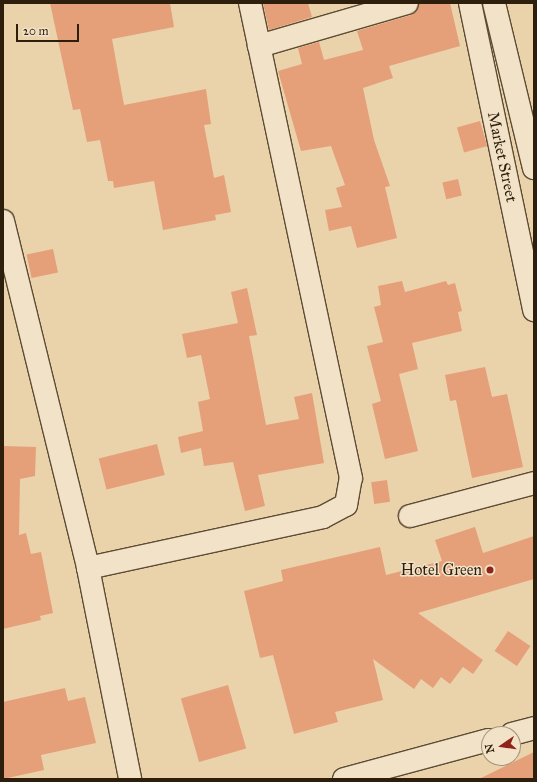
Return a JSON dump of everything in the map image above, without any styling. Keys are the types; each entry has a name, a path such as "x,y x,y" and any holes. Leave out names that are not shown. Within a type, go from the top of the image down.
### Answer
{"street":[{"path":"88,568 323,517 346,505 351,478 250,3"},
{"path":"259,46 407,3"},
{"name":"Market Street","path":"470,3 534,310"},
{"name":"Market Street","path":"494,3 534,168"},
{"path":"3,221 88,568 130,779"},
{"path":"410,516 534,483"},
{"path":"521,732 534,728"},
{"path":"344,779 481,742"}],"building":[{"path":"50,3 170,3 174,27 112,39 124,105 206,89 211,124 204,125 214,178 224,175 231,212 215,215 216,220 163,230 154,181 114,188 113,181 108,181 100,140 87,142 80,109 73,110"},
{"path":"263,3 308,3 312,17 269,30"},
{"path":"419,3 450,3 460,46 389,66 393,78 363,88 374,140 390,186 385,187 397,238 357,248 351,226 329,231 325,210 342,207 336,188 345,185 331,146 301,151 278,71 302,64 298,48 319,42 324,60 363,50 357,31 411,15 416,11"},
{"path":"480,121 487,146 464,153 457,128"},
{"path":"458,179 462,196 446,199 442,183"},
{"path":"53,249 58,272 32,278 27,255"},
{"path":"402,281 405,292 446,281 448,285 455,283 462,311 458,312 462,331 412,343 418,369 399,374 418,451 385,459 372,404 381,401 367,346 383,342 374,307 381,305 378,286"},
{"path":"247,288 257,335 249,336 266,425 299,419 294,397 312,393 324,463 258,475 265,506 245,511 233,462 204,466 201,448 181,453 178,437 203,431 198,402 210,399 201,355 187,358 182,334 238,323 231,292"},
{"path":"485,367 492,397 507,394 523,467 472,478 456,400 450,401 445,375"},
{"path":"157,444 165,475 107,490 99,459"},
{"path":"3,446 36,447 35,476 20,479 19,535 26,533 31,554 41,552 53,613 40,616 41,620 3,629"},
{"path":"387,480 390,502 374,504 371,482"},
{"path":"475,527 483,553 534,536 534,579 418,613 483,660 473,674 463,667 450,684 441,677 433,688 421,679 414,689 373,659 383,700 335,712 338,722 294,734 273,655 260,658 244,591 283,581 281,570 380,547 386,575 442,561 435,540"},
{"path":"508,631 530,646 517,666 495,651"},
{"path":"228,685 246,748 199,762 181,699"},
{"path":"65,688 68,701 85,697 96,743 41,755 44,770 3,779 3,702"},
{"path":"534,752 534,779 479,779 505,766 521,766 521,758"}],"place":[{"name":"Hotel Green","path":"490,570"}]}
